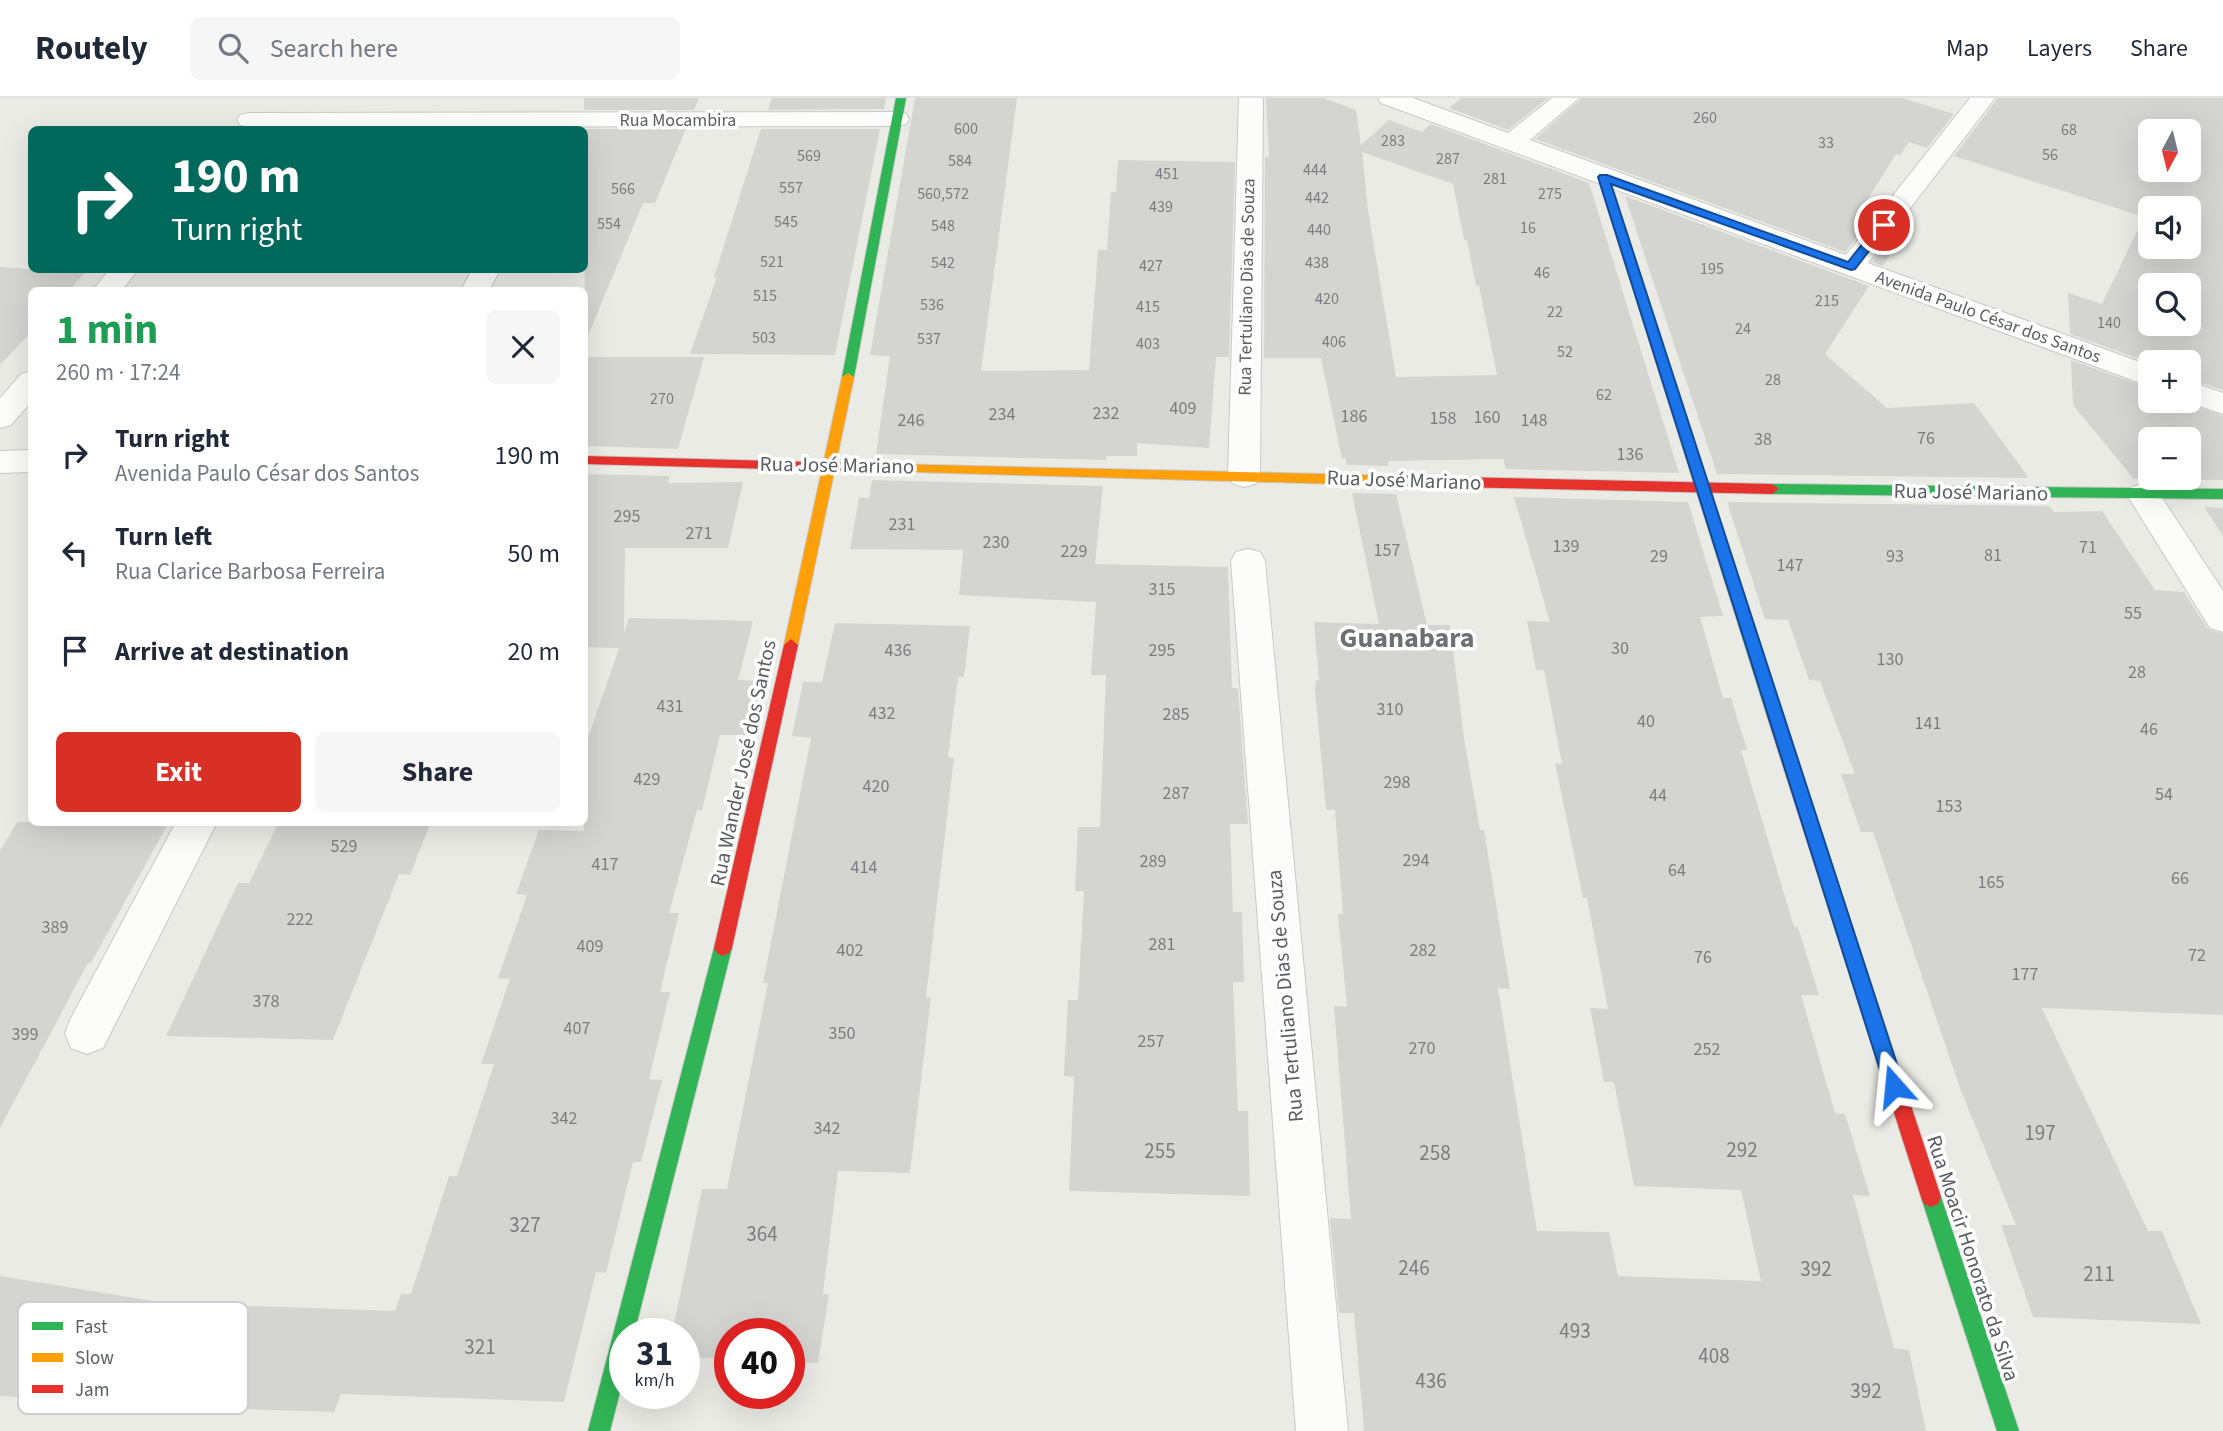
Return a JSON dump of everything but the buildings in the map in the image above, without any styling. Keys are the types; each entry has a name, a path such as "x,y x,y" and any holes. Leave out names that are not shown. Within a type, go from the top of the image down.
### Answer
{"street":[{"path":"245,125 268,98"},
{"name":"Rua Tertuliano Dias de Souza","path":"1244,476 1251,98"},
{"name":"Avenida Paulo César dos Santos","path":"1391,98 2138,372"},
{"path":"1513,142 1567,98"},
{"path":"1851,267 1983,98"},
{"name":"Rua Mocambira","path":"245,125 899,109"},
{"name":"Rua Wander José dos Santos","path":"599,1431 720,964 831,465 899,109"},
{"name":"Rua Moacir Honorato da Silva","path":"1603,177 1894,1086 2008,1431"},
{"path":"110,287 121,273"},
{"path":"0,418 28,386"},
{"path":"2201,396 2223,404"},
{"name":"Rua José Mariano","path":"588,460 1703,488 2223,494"},
{"path":"0,462 28,461"},
{"path":"2143,495 2223,619"},
{"name":"Rua Tertuliano Dias de Souza","path":"1248,561 1322,1431"},
{"path":"87,1032 195,826"}],"traffic: fast":[{"path":"848,377 901,98"},
{"path":"1603,177 1776,719"},
{"path":"1772,489 2223,494"},
{"path":"599,1431 723,948"},
{"path":"1931,1197 2008,1431"}],"traffic: slow":[{"path":"791,645 848,377"},
{"path":"850,467 1406,481"}],"traffic: jam":[{"path":"588,460 850,467"},
{"path":"1406,481 1772,489"},
{"path":"723,948 791,645"},
{"path":"1776,719 1931,1197"}],"district":[{"name":"Guanabara","path":"1407,638"}],"route":[{"path":"1884,225 1851,267 1603,177 1894,1086"}]}
